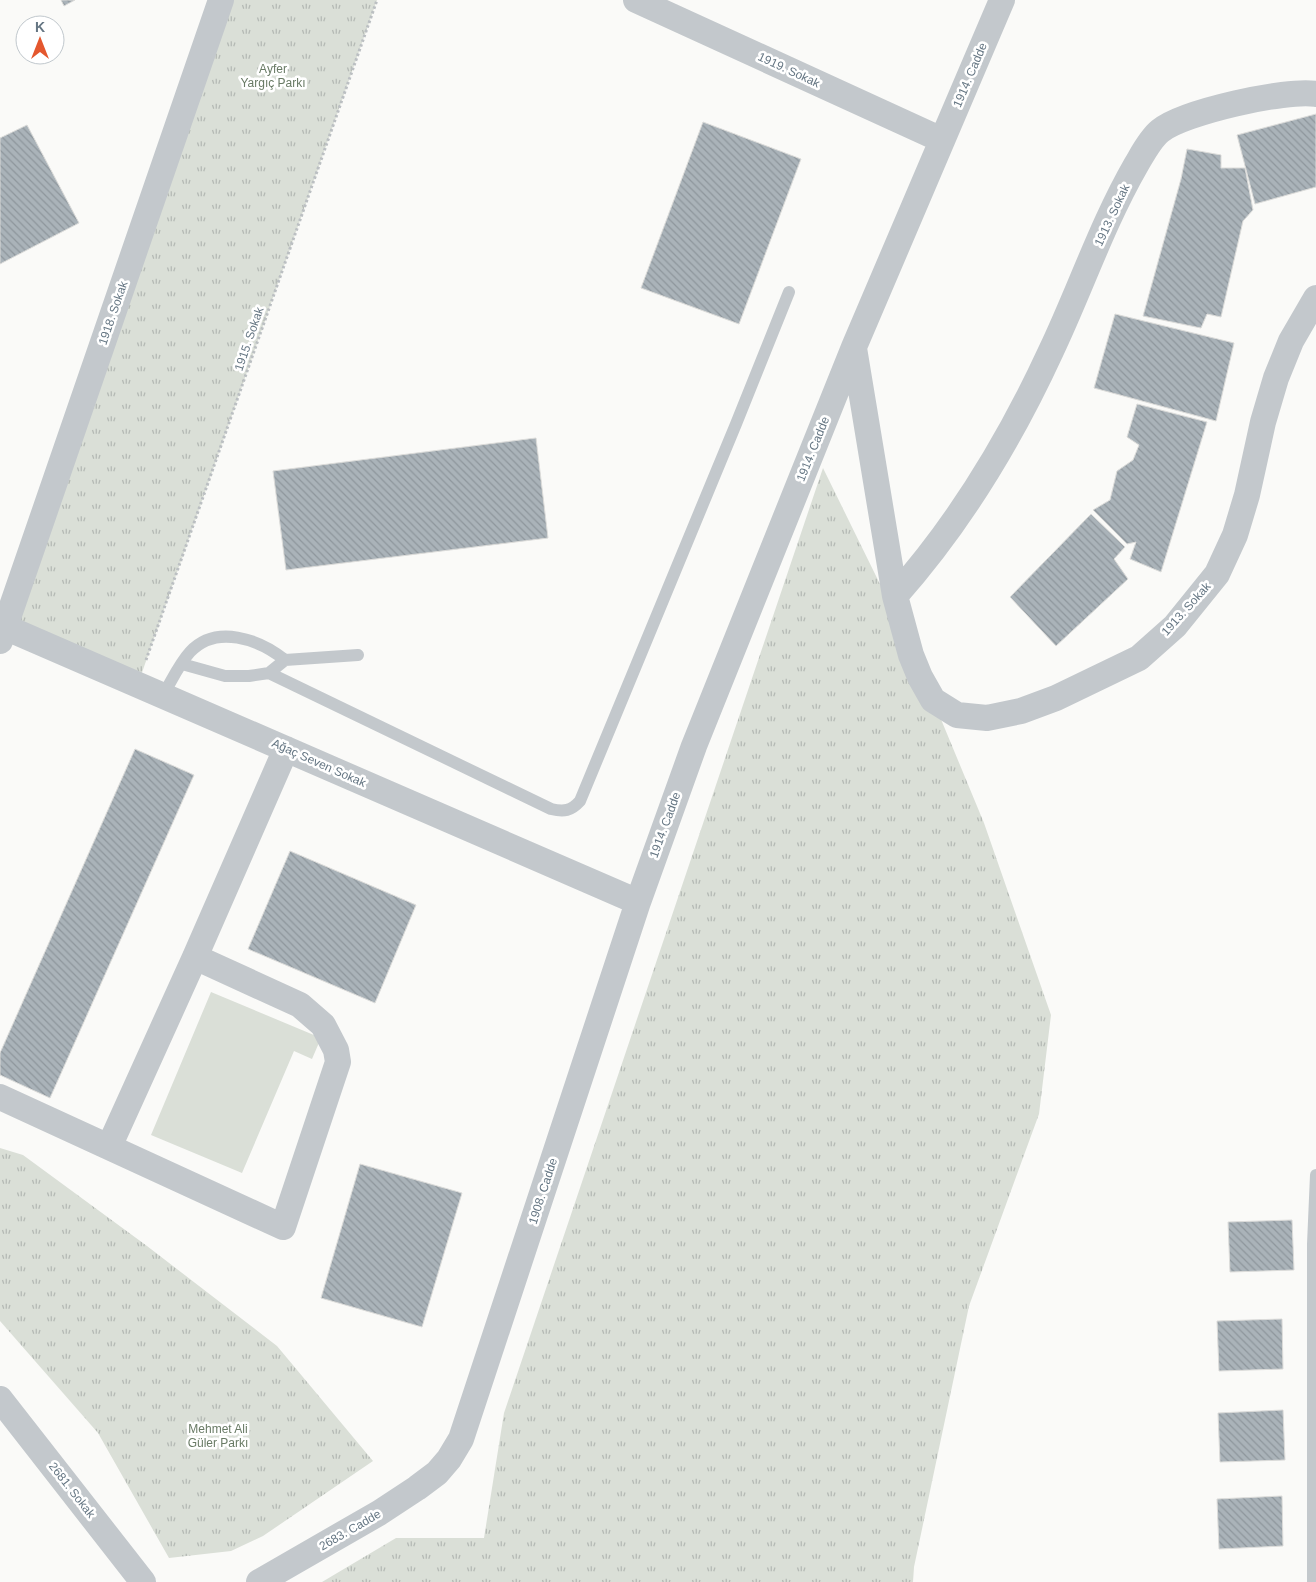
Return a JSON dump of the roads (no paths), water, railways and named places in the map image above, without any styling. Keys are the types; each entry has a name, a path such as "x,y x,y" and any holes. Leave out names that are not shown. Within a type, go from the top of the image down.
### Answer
{"street":[{"name":"1918. Sokak","path":"2,631 222,0"},
{"name":"1919. Sokak","path":"636,0 942,140"},
{"name":"1914. Cadde","path":"638,902 694,746 854,347 1002,0"},
{"name":"1913. Sokak","path":"895,596 941,541 995,460 1052,350 1119,198 1144,152 1159,132 1182,120 1220,108 1274,96 1307,92 1316,94"},
{"name":"1913. Sokak","path":"854,347 895,596 904,633 920,677 933,700 957,714 987,718 1021,711 1056,698 1140,658 1175,626 1217,574 1235,535 1247,495 1263,422 1276,378 1291,340 1316,298"},
{"name":"Ağaç Seven Sokak","path":"2,631 138,684 638,902"},
{"path":"109,1147 195,958 286,749"},
{"name":"1908. Cadde","path":"437,1473 457,1446 468,1419 638,902"},
{"path":"0,1097 283,1227 338,1062 336,1050 323,1025 300,1006 195,958"},
{"name":"2681. Sokak","path":"0,1398 143,1582"},
{"name":"2683. Cadde","path":"260,1582 379,1513 418,1488 437,1473"}],"lane":[{"path":"182,664 225,676 249,676 270,673 551,809 560,811 570,810 580,801 733,433 789,292"},
{"path":"163,695 190,652 209,640 227,636 252,641 272,650 284,660"},
{"path":"270,673 284,660 358,655"},
{"path":"1313,1582 1313,1244 1316,1175"}],"park label":[{"name":"Ayfer Yargıç Parkı","path":"273,76"},
{"name":"Mehmet Ali Güler Parkı","path":"218,1436"}]}
